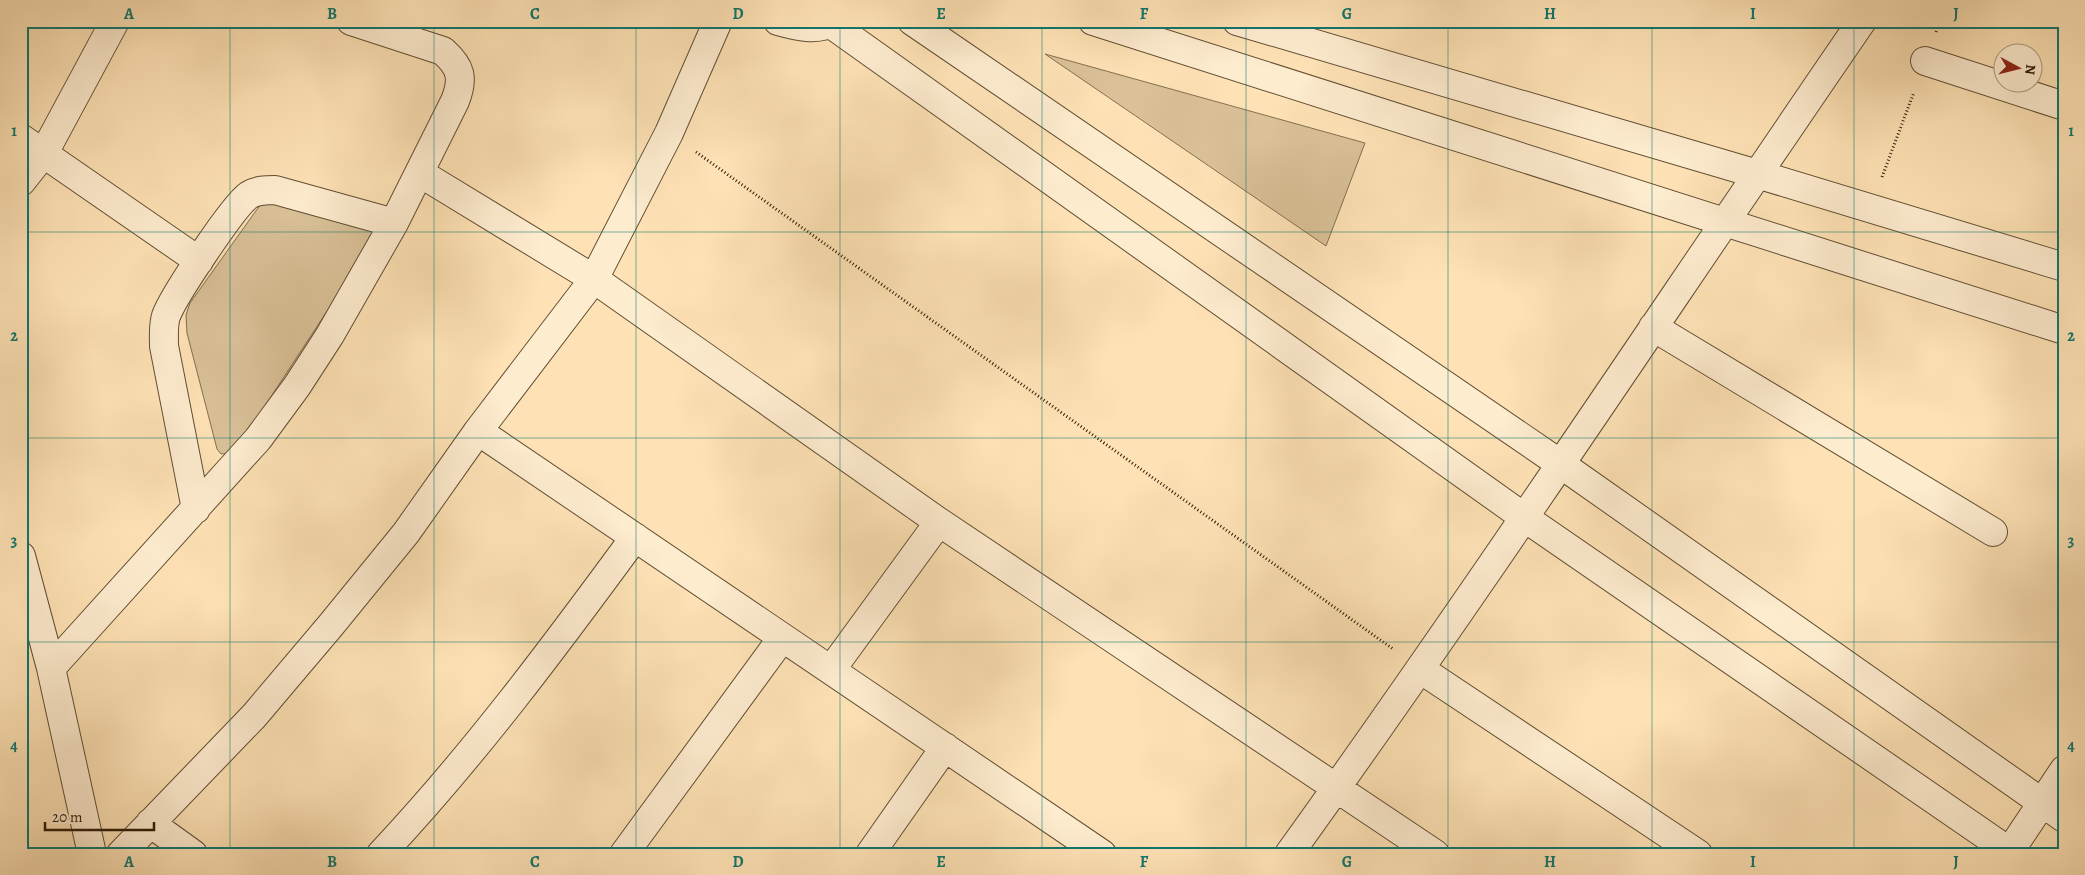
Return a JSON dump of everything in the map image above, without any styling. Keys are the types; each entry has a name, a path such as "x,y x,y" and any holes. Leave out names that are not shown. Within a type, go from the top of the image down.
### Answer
{"street":[{"path":"21,182 44,154 115,21"},
{"path":"51,668 258,440 330,336 394,223 455,101 461,87 460,73 454,60 443,51 351,21"},
{"path":"122,854 150,822 254,716 331,625 406,533 478,431 594,279 669,132 718,21"},
{"path":"778,21 810,27 833,23 1525,518 2010,853 2064,770"},
{"path":"912,21 1562,465 2064,818"},
{"path":"1093,21 2064,330"},
{"path":"1237,21 1757,174 2064,267"},
{"path":"1290,854 1562,465 1653,327 1862,21"},
{"path":"1925,60 2064,106"},
{"path":"21,138 199,261"},
{"path":"420,173 594,279 939,522 1435,854"},
{"path":"196,509 164,346 164,331 166,317 172,302 199,261 239,206 249,195 261,190 275,190 394,223"},
{"path":"1653,327 1992,532"},
{"path":"478,431 945,747 1071,845 1102,854"},
{"path":"831,670 939,522"},
{"path":"381,854 478,743 563,634 635,537"},
{"path":"21,556 51,668 92,854"},
{"path":"624,854 782,638"},
{"path":"1420,669 1698,854"},
{"path":"870,854 945,747"},
{"path":"150,822 193,854"}],"path":[{"path":"1871,208 1940,21"},
{"path":"669,132 1420,669"}],"shaded area":[{"path":"1045,54 1365,143 1326,246"},
{"path":"263,201 374,231 369,247 238,447 232,453 221,454 217,449 187,333 186,315 190,303"}]}
